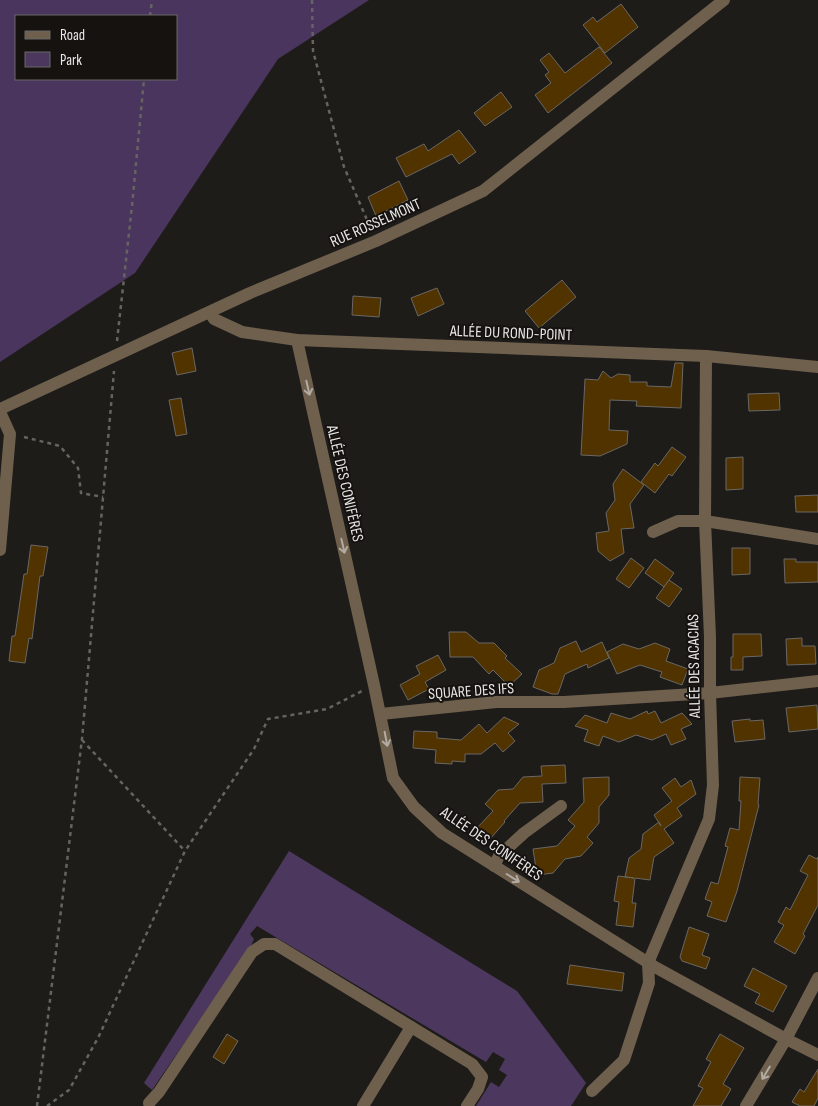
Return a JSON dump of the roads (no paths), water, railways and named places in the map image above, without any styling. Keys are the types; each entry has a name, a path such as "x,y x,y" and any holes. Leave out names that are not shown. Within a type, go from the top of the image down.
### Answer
{"street":[{"name":"RUE ROSSELMONT","path":"0,410 250,293 376,241 483,191 724,0"},
{"name":"ALLÉE DU ROND-POINT","path":"210,312 214,319 242,332 297,340 706,356 818,367"},
{"name":"ALLÉE DES CONIFÈRES","path":"297,340 381,714 393,778 414,808 442,833 648,963 818,1055"},
{"name":"ALLÉE DES ACACIAS","path":"648,963 709,819 713,785 705,521 706,356"},
{"path":"0,410 10,434 0,550"},
{"path":"653,532 678,521 705,521 818,539"},
{"name":"SQUARE DES IFS","path":"381,714 496,702 564,702 710,693 818,681"},
{"path":"494,866 499,856 524,833 561,806"},
{"path":"149,1103 159,1092 252,952 264,944 275,944 288,950 472,1064 482,1077 478,1089 467,1106"},
{"path":"592,1091 624,1060 649,983 648,963"},
{"path":"746,1106 786,1039 818,978"},
{"path":"363,1106 411,1027"}]}
